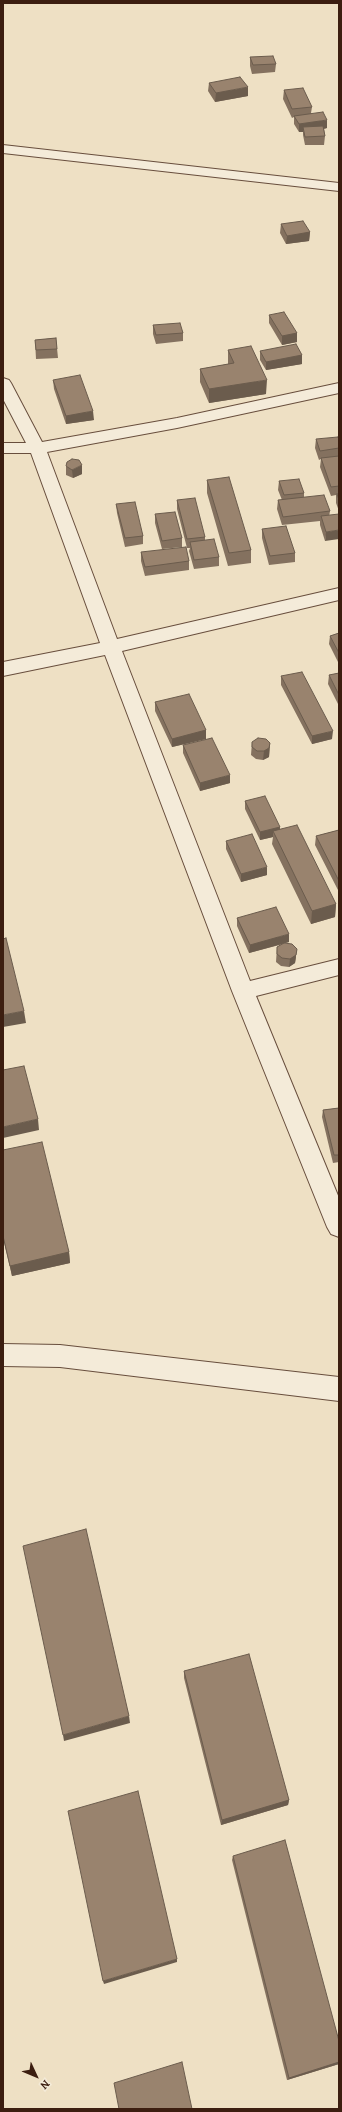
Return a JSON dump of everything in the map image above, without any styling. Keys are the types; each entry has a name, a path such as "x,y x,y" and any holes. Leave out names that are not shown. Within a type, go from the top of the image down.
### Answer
{"street":[{"path":"3,149 339,187"},
{"path":"3,383 37,448 111,647 243,991 339,1227"},
{"path":"3,448 37,448 177,423 339,388"},
{"path":"3,669 111,647 339,594"},
{"path":"243,991 339,967"},
{"path":"3,1355 60,1356 339,1389"}],"building":[{"path":"273,56 276,64 253,65 250,57"},
{"path":"240,77 248,87 216,93 209,83"},
{"path":"303,88 312,107 292,109 284,90"},
{"path":"323,112 327,120 299,124 294,116"},
{"path":"323,126 325,136 305,137 303,127"},
{"path":"303,221 310,232 287,236 281,224"},
{"path":"284,312 297,333 282,336 269,315"},
{"path":"180,323 183,333 156,335 153,325"},
{"path":"56,338 57,349 36,350 35,340"},
{"path":"296,344 302,355 266,362 260,351"},
{"path":"251,346 267,380 209,389 200,369 234,363 228,350"},
{"path":"80,375 93,411 66,416 53,380"},
{"path":"338,437 339,448 320,451 316,439"},
{"path":"339,456 339,486 331,487 321,458"},
{"path":"72,459 79,460 82,465 72,470 66,466 67,462"},
{"path":"229,477 251,550 229,553 207,480"},
{"path":"299,479 304,493 284,495 279,481"},
{"path":"324,495 330,511 283,517 278,500"},
{"path":"195,498 205,537 187,539 177,500"},
{"path":"135,502 143,536 125,538 116,504"},
{"path":"175,512 182,538 162,541 155,514"},
{"path":"339,514 339,530 326,532 321,516"},
{"path":"286,526 295,553 270,556 262,529"},
{"path":"214,539 219,557 194,560 190,542"},
{"path":"186,547 189,561 145,567 141,552"},
{"path":"339,633 339,653 330,636"},
{"path":"302,672 333,731 312,736 281,676"},
{"path":"339,673 339,695 329,675"},
{"path":"189,694 206,730 172,739 155,702"},
{"path":"212,738 230,775 200,783 183,745"},
{"path":"258,738 266,739 270,743 269,748 264,751 257,751 252,747 252,742"},
{"path":"265,796 280,827 260,832 245,801"},
{"path":"297,825 336,904 312,911 273,831"},
{"path":"339,830 339,881 316,836"},
{"path":"252,834 267,867 241,874 226,841"},
{"path":"276,907 289,934 250,945 237,918"},
{"path":"6,938 24,1011 3,1015 3,939"},
{"path":"284,943 292,944 297,949 296,955 290,959 282,958 277,954 277,947"},
{"path":"24,1066 38,1119 3,1127 3,1070"},
{"path":"339,1108 339,1155 334,1155 323,1110"},
{"path":"42,1142 69,1252 10,1266 3,1236 3,1150"},
{"path":"86,1529 129,1716 63,1735 23,1546"},
{"path":"249,1654 289,1800 222,1820 184,1671"},
{"path":"138,1791 177,1959 103,1981 68,1811"},
{"path":"285,1840 339,2041 339,2062 289,2078 233,1856"},
{"path":"182,2062 192,2109 119,2109 114,2083"}]}
